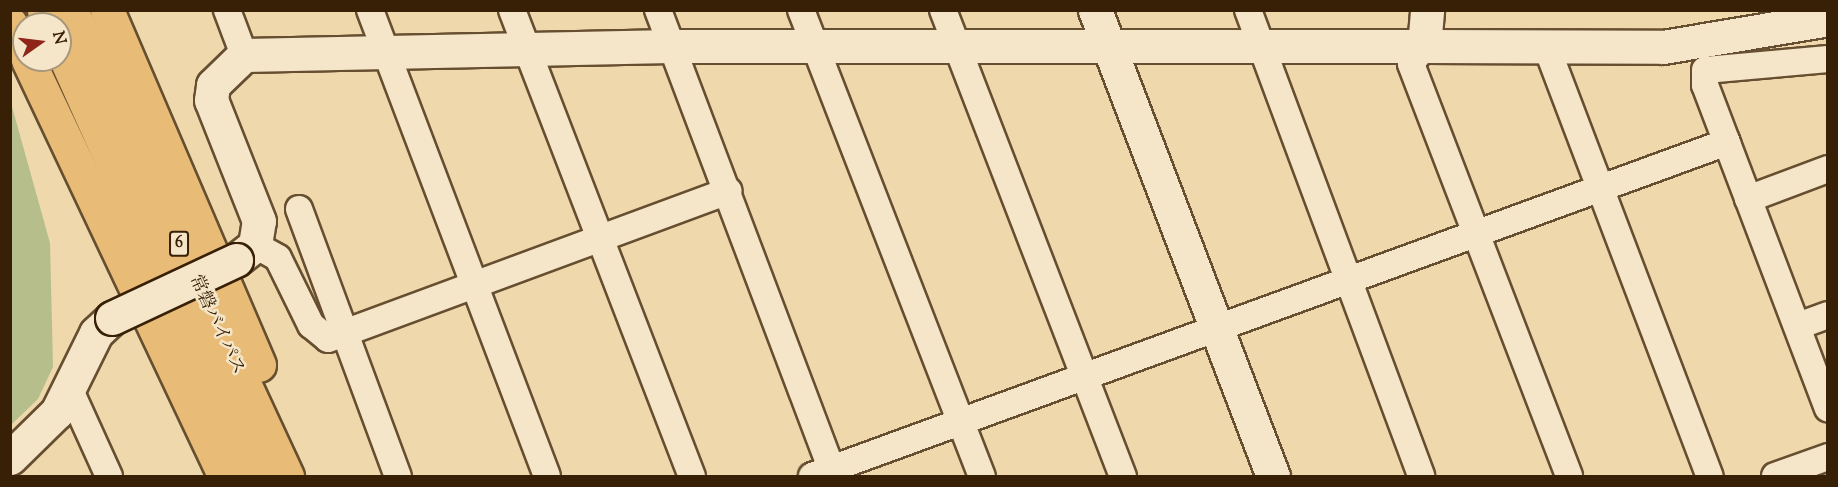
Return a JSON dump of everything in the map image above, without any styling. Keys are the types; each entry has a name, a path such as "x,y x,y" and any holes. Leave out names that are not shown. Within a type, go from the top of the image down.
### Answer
{"highway":[{"name":"常磐バイパス","path":"71,10 287,477"},
{"path":"107,10 308,477"},
{"path":"34,72 225,477"},
{"name":"常磐バイパス","path":"72,72 253,477"}],"street":[{"path":"227,10 244,55"},
{"path":"370,10 547,477"},
{"path":"512,10 525,49 692,477"},
{"path":"658,10 728,191 826,474 1727,142"},
{"path":"801,10 963,422 982,477"},
{"path":"943,10 1123,477"},
{"path":"1095,10 1107,46 1219,328 1273,477"},
{"path":"1248,10 1259,47 1353,279 1421,477"},
{"path":"1427,10 1424,46 1411,64 1569,477"},
{"path":"246,252 259,221 211,100 213,85 244,55 671,46 1663,47 1827,19"},
{"path":"1547,48 1710,477"},
{"path":"1827,59 1705,70 1705,85 1798,326 1827,408"},
{"path":"1748,199 1827,169"},
{"path":"10,458 57,412 96,333 112,318 246,252 279,258 311,325 328,339 344,337 474,284 728,191"},
{"path":"299,209 344,337 398,477"},
{"path":"1798,326 1827,315"},
{"path":"69,388 109,477"},
{"path":"1775,477 1827,457"}],"green space":[{"path":"11,103 50,243 53,367 38,399 11,425"}]}
